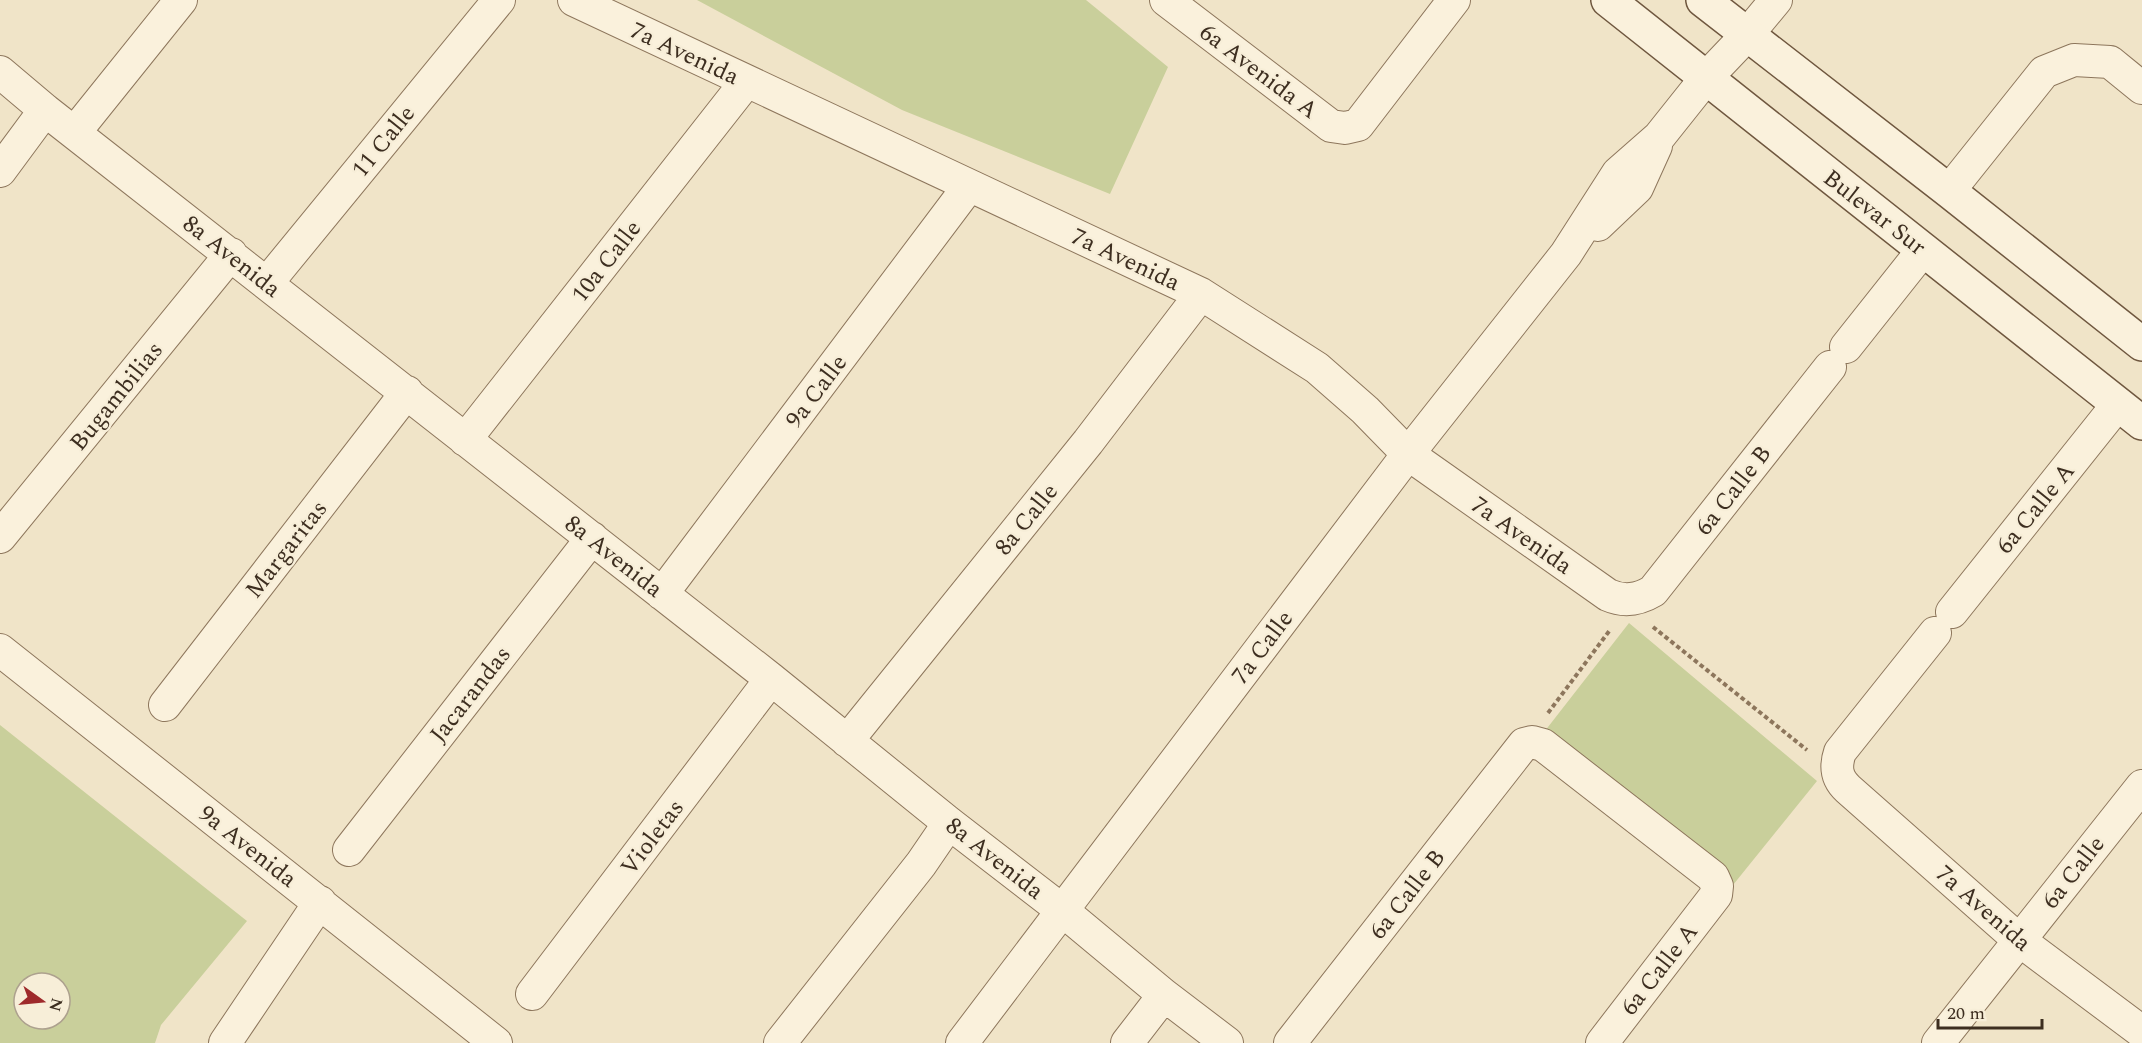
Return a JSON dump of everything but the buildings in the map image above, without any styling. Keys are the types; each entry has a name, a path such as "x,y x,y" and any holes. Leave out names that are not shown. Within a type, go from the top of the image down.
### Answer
{"main road":[{"name":"Bulevar Sur","path":"1608,0 2130,414"},
{"path":"1703,0 1949,190 2142,344"}],"street":[{"path":"75,132 181,0"},
{"name":"11 Calle","path":"267,283 499,0"},
{"name":"7a Avenida","path":"574,0 1201,294 1317,368 1365,410 1408,454 1608,596 1626,600"},
{"name":"6a Avenida A","path":"1166,0 1331,126 1345,128 1358,125 1454,0"},
{"name":"7a Calle","path":"962,1043 1408,454 1566,254 1618,173 1659,137 1706,78 1776,0"},
{"path":"1949,190 2044,72 2074,60 2110,62 2142,88"},
{"name":"8a Avenida","path":"0,72 45,110 771,679 1227,1043"},
{"name":"10a Calle","path":"465,440 746,82"},
{"path":"0,171 45,110"},
{"name":"9a Calle","path":"662,594 969,186"},
{"name":"6a Calle B","path":"1626,600 1645,596 1653,591 1923,250"},
{"name":"Bugambilias","path":"0,537 231,254"},
{"name":"8a Calle","path":"847,741 1088,442 1201,294"},
{"name":"Margaritas","path":"165,705 407,392"},
{"name":"6a Calle A","path":"1837,772 1837,759 1844,747 1943,622 2130,414"},
{"name":"Jacarandas","path":"349,850 591,538"},
{"name":"9a Avenida","path":"0,650 496,1043"},
{"name":"Violetas","path":"532,994 771,679"},
{"name":"6a Calle A","path":"1524,744 1533,742 1543,745 1713,877 1717,886 1716,895 1602,1043"},
{"name":"6a Calle B","path":"1290,1043 1524,744"},
{"name":"7a Avenida","path":"1837,772 1839,779 1848,789 2019,940 2142,1032"},
{"name":"6a Calle","path":"1938,1043 2142,786"},
{"path":"780,1043 921,864 949,823"},
{"path":"225,1043 320,902"},
{"path":"1127,1043 1164,995"}],"path":[{"path":"1524,744 1612,628 1626,600 1636,614 1837,772"}],"green space":[{"path":"697,0 1086,0 1168,67 1110,194 902,110"},
{"path":"1629,623 1817,781 1733,885 1541,736"},
{"path":"0,725 247,921 161,1025 155,1043 0,1043"}]}
